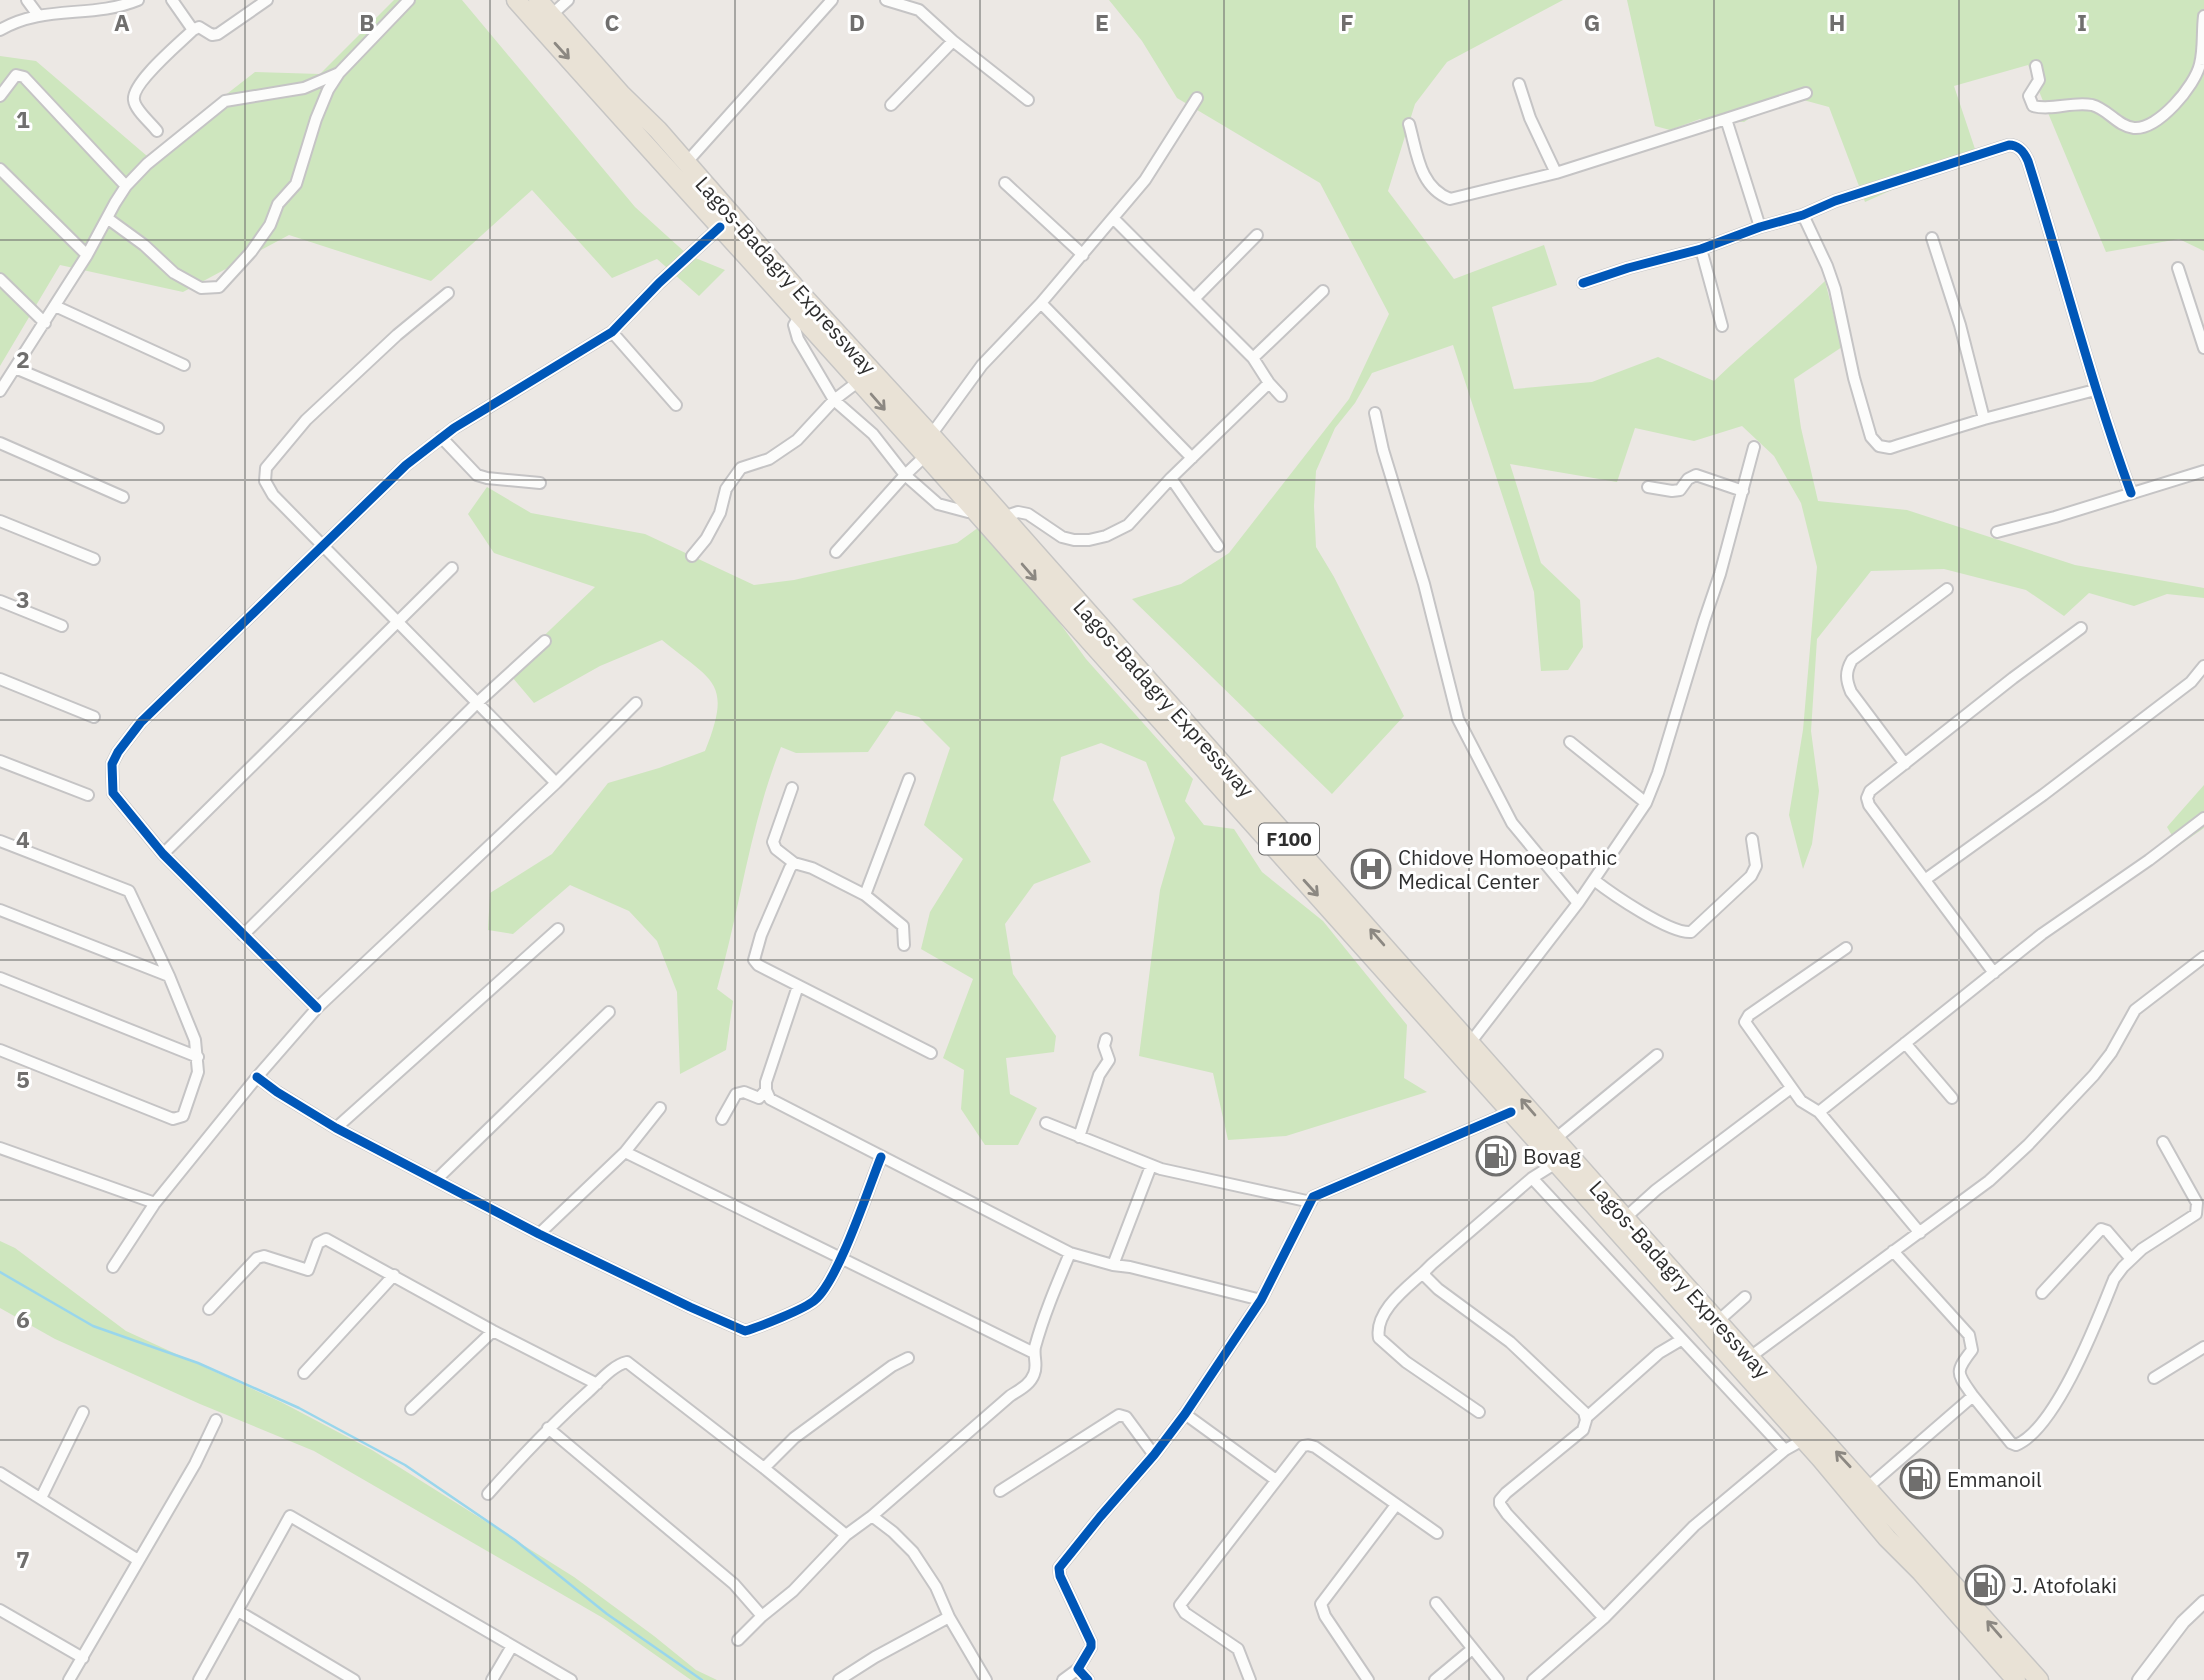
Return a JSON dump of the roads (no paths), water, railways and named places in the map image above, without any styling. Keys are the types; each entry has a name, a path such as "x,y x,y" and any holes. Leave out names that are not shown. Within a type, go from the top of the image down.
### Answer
{"highway":[{"name":"Lagos-Badagry Expressway","path":"516,0 546,20 686,163 931,435 1625,1218 1803,1440 1887,1538 1921,1572 2016,1680"},
{"name":"Lagos-Badagry Expressway","path":"538,0 546,20 720,227 975,508 1069,618 1556,1163 1715,1328 1750,1357 2039,1680"},
{"path":"1887,1538 1902,1527"}],"street":[{"path":"27,0 38,15"},
{"path":"0,30 17,20 38,15 104,10 138,0"},
{"path":"172,0 193,30"},
{"path":"157,131 135,104 134,95 140,82 193,30 199,27 212,35 218,34 267,0"},
{"path":"107,218 174,272 201,288 219,287 251,251 270,225 278,204 296,184 316,120 328,90 339,73 409,0"},
{"path":"546,20 568,0"},
{"path":"686,163 832,0"},
{"path":"886,0 919,10 953,41 1028,100"},
{"path":"2036,66 2038,82 2029,96 2034,106 2048,108 2075,104 2091,105 2128,127 2142,128 2151,125 2172,107 2194,79 2201,63 2204,16"},
{"path":"891,105 953,41"},
{"path":"0,391 87,255 126,186 147,164 225,101 304,88 339,73"},
{"path":"0,96 13,77 24,77 126,186"},
{"path":"1519,84 1530,118 1556,173"},
{"path":"1409,124 1423,176 1435,192 1450,199 1556,173 1805,93"},
{"path":"931,435 982,365 1041,303 1145,180 1197,98"},
{"path":"1726,119 1760,227"},
{"path":"1583,283 1701,249 1760,227 1803,215 1835,201 2009,145 2016,146 2023,151 2028,161 2057,250 2095,390 2131,493"},
{"path":"0,169 87,255"},
{"path":"1005,183 1083,255"},
{"path":"1803,215 1835,289 1854,378 1874,442 1879,446 1890,448 1984,419 2095,390"},
{"path":"1114,219 1253,358 1281,396"},
{"path":"317,1009 163,854 113,793 112,764 118,752 141,722 407,465 441,437 612,332 659,283 720,227"},
{"path":"1194,299 1257,235"},
{"path":"1932,238 1960,325 1984,419"},
{"path":"1701,249 1722,326"},
{"path":"2178,268 2204,348"},
{"path":"0,279 45,323"},
{"path":"1253,358 1323,291"},
{"path":"448,293 397,335 306,420 267,468 265,481 273,495 556,783"},
{"path":"1041,303 1192,458"},
{"path":"55,306 184,365"},
{"path":"800,315 794,325 798,339 834,400 873,434 905,474 938,504 968,512 975,508"},
{"path":"612,332 676,405"},
{"path":"15,368 158,428"},
{"path":"692,556 720,513 726,489 741,468 769,459 797,440 834,400 859,381"},
{"path":"1003,517 1018,512 1028,514 1062,537 1089,540 1106,536 1128,525 1171,478 1269,383"},
{"path":"1375,413 1383,450 1424,584 1458,719 1512,823 1578,903"},
{"path":"441,437 477,475 540,483"},
{"path":"0,443 123,497"},
{"path":"1470,1043 1578,903 1646,803 1658,773 1703,621 1720,574 1754,447"},
{"path":"836,552 905,474 925,456"},
{"path":"1997,532 2204,471"},
{"path":"1648,487 1681,490 1688,479 1696,475 1743,491"},
{"path":"1171,478 1218,546"},
{"path":"0,521 94,559"},
{"path":"163,854 452,568"},
{"path":"1905,764 1851,692 1846,673 1852,660 1947,589"},
{"path":"0,601 62,625"},
{"path":"1994,973 1867,800 1870,791 2081,628"},
{"path":"243,935 477,703 545,641"},
{"path":"1926,879 2043,795 2191,682 2204,666"},
{"path":"0,678 94,717"},
{"path":"113,1267 155,1203 257,1077 317,1009 556,783 636,703"},
{"path":"1570,742 1646,803"},
{"path":"0,761 88,795"},
{"path":"864,895 909,779"},
{"path":"792,788 773,842 776,849 794,863 812,868 877,903 903,926 904,945"},
{"path":"1819,1112 2057,923 2166,848 2204,818"},
{"path":"1594,880 1661,923 1686,933 1691,932 1752,876 1756,866 1752,839"},
{"path":"0,841 129,891 169,976 195,1041 198,1072 183,1116 173,1119 0,1051"},
{"path":"794,863 761,935 754,958 758,965 931,1053"},
{"path":"0,910 169,976"},
{"path":"337,1128 558,929"},
{"path":"1846,948 1746,1018 1746,1025 1791,1088 1807,1107 1819,1112 1920,1233"},
{"path":"1750,1357 1989,1181 2028,1145 2094,1075 2111,1053 2135,1010 2204,957"},
{"path":"0,978 198,1057"},
{"path":"798,985 765,1082 770,1100 1070,1253 1261,1300"},
{"path":"437,1179 609,1012"},
{"path":"1079,1137 1099,1075 1109,1060 1104,1046 1106,1039"},
{"path":"1905,1043 1952,1098"},
{"path":"1556,1139 1657,1055"},
{"path":"257,1077 337,1128 539,1234 746,1331 813,1302 824,1288 840,1260 881,1157"},
{"path":"1625,1218 1656,1190 1791,1088"},
{"path":"722,1119 736,1094 744,1092 760,1098 766,1090"},
{"path":"539,1234 625,1152 660,1108"},
{"path":"1063,1680 1079,1670 1091,1642 1060,1576 1059,1568 1185,1414 1261,1300 1311,1202 1318,1195 1511,1112"},
{"path":"1046,1122 1151,1166 1311,1202"},
{"path":"1893,1251 1969,1335 1972,1350 1958,1367 1958,1374 2011,1443 2016,1445 2024,1441 2061,1399 2114,1279 2143,1248 2196,1214 2197,1203 2163,1142"},
{"path":"0,1148 155,1203"},
{"path":"625,1152 1034,1353"},
{"path":"1479,1412 1406,1362 1380,1338 1379,1325 1401,1293 1425,1271 1532,1178 1556,1163"},
{"path":"1112,1265 1151,1166"},
{"path":"1532,1178 1785,1450"},
{"path":"2042,1293 2101,1229 2107,1231 2131,1259"},
{"path":"209,1310 257,1258 264,1256 308,1270 318,1243 327,1239 493,1331 597,1384"},
{"path":"738,1640 793,1591 846,1535 1027,1384 1034,1375 1034,1353 1046,1310 1070,1253"},
{"path":"1425,1271 1426,1279 1510,1342 1578,1405 1587,1417"},
{"path":"304,1373 394,1275"},
{"path":"1691,1350 1745,1297"},
{"path":"411,1409 493,1331"},
{"path":"1604,1618 1507,1514 1499,1502 1506,1493 1583,1430 1587,1417 1659,1353 1681,1340"},
{"path":"2154,1378 2204,1347"},
{"path":"764,1468 794,1438 892,1366 908,1358"},
{"path":"488,1494 548,1428 622,1363 632,1364 846,1535"},
{"path":"1868,1487 1973,1396"},
{"path":"41,1498 83,1412"},
{"path":"1185,1414 1276,1480"},
{"path":"1000,1491 1119,1415 1126,1417 1154,1455"},
{"path":"69,1680 194,1464 216,1420"},
{"path":"548,1428 734,1584 762,1616"},
{"path":"1533,1680 1604,1618 1694,1526 1785,1450 1803,1440"},
{"path":"1250,1680 1238,1649 1185,1613 1180,1605 1303,1446 1312,1445 1437,1533"},
{"path":"0,1473 138,1560"},
{"path":"1368,1680 1325,1616 1321,1604 1396,1505"},
{"path":"199,1680 290,1516 571,1680"},
{"path":"872,1516 913,1552 936,1587 949,1617 986,1680"},
{"path":"1436,1602 1471,1650 1498,1680"},
{"path":"2139,1680 2183,1622 2204,1602"},
{"path":"0,1610 83,1658"},
{"path":"238,1611 354,1680"},
{"path":"839,1680 949,1617"},
{"path":"492,1680 512,1646"},
{"path":"1434,1680 1471,1650"},
{"path":"1079,1670 1088,1680"}],"waterway":[{"path":"0,1272 93,1326 198,1363 299,1408 405,1465 515,1540 607,1614 702,1680"}],"place":[{"name":"Chidove Homoeopathic Medical Center","path":"1371,869"},
{"name":"Bovag","path":"1496,1156"},
{"name":"Emmanoil","path":"1920,1479"},
{"name":"J. Atofolaki","path":"1985,1585"}]}
